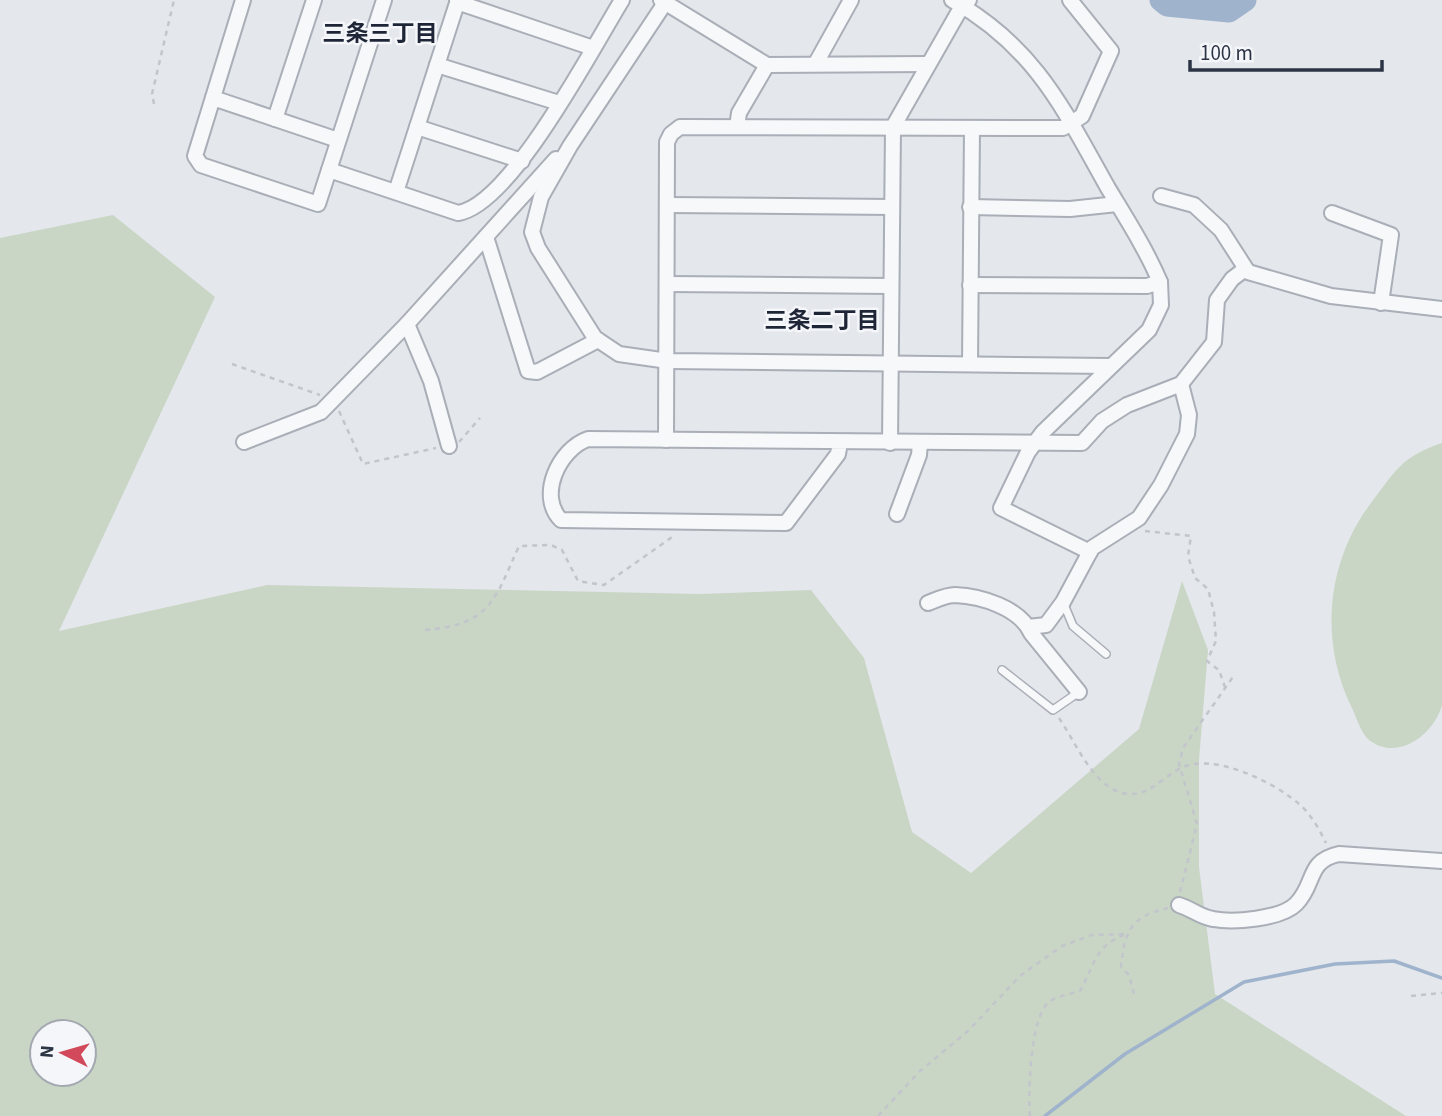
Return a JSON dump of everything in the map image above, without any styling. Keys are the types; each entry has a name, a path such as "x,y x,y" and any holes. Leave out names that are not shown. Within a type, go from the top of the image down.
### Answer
{"street":[{"path":"243,0 195,156 201,165 318,204 384,0"},
{"path":"275,119 314,0"},
{"path":"329,170 458,213 466,212 485,200 522,161 622,0"},
{"path":"816,63 851,0"},
{"path":"666,440 667,142 671,134 680,127 1063,128 1072,125 1082,116 1111,51 1070,0"},
{"path":"396,192 458,1 593,47"},
{"path":"928,64 767,65 663,1 570,146 541,197 532,232 538,248 598,340 619,354 668,361 1110,366"},
{"path":"890,443 893,127 962,2 1028,58 1052,90 1160,282 1161,304 1156,319 1035,443 1001,508 1090,552"},
{"path":"437,65 559,103"},
{"path":"737,127 739,113 767,65"},
{"path":"213,99 338,140"},
{"path":"417,127 522,161"},
{"path":"970,364 972,128"},
{"path":"244,442 311,419 334,399 407,324 570,146"},
{"path":"1161,196 1195,205 1221,230 1245,270 1331,296 1442,309"},
{"path":"970,207 1070,209 1117,204"},
{"path":"667,205 892,207"},
{"path":"1332,213 1391,235 1381,303"},
{"path":"486,237 528,371 537,372 598,340"},
{"path":"840,443 838,454 786,523 561,520 552,504 552,480 557,467 579,442 587,439 1082,443 1101,421 1127,405 1181,384 1214,342 1217,300 1232,279 1245,270"},
{"path":"970,285 1147,286 1160,282"},
{"path":"667,284 891,286"},
{"path":"407,324 431,381 449,446"},
{"path":"1028,627 1046,625 1063,602 1090,552 1113,533 1139,518 1161,485 1187,434 1189,415 1181,384"},
{"path":"897,514 919,455 920,443"},
{"path":"928,603 952,595 992,601 1028,627 1079,692"},
{"path":"1179,905 1213,920 1241,921 1286,910 1297,904 1318,863 1333,855 1429,858 1442,861"}],"lane":[{"path":"1063,602 1073,626 1106,654"},
{"path":"1002,670 1053,710 1079,692"}],"path":[{"path":"154,104 152,94 174,0"},
{"path":"232,364 334,399 363,464 449,446 462,440 480,418"},
{"path":"425,630 473,620 502,589 519,547 551,545 562,550 578,581 604,585 671,538 678,522"},
{"path":"1140,531 1191,536 1188,556 1195,578 1208,589 1214,612 1216,641 1207,661 1219,670 1226,690"},
{"path":"1030,1116 1028,1101 1037,1028 1045,1007 1051,1000 1080,990 1092,964 1107,942 1127,934 1143,915 1179,905 1181,885 1197,824 1180,768 1184,748 1235,674"},
{"path":"1053,710 1094,772 1106,785 1119,792 1140,794 1180,768 1193,764 1240,771 1275,786 1310,814 1333,855"},
{"path":"1127,934 1121,967 1129,975 1134,994"},
{"path":"878,1116 919,1072 969,1030 1020,976 1062,946 1092,935 1127,934"},
{"path":"1411,996 1442,993"}],"green space":[{"path":"113,215 215,297 59,631 267,585 700,594 811,590 864,658 912,832 971,873 1139,729 1182,581 1208,650 1199,760 1199,867 1215,994 1406,1116 0,1116 0,238"},
{"path":"1442,443 1442,705 1431,726 1412,742 1402,747 1379,746 1365,736 1358,723 1334,655 1332,602 1337,575 1356,526 1387,482 1408,459"}],"waterway":[{"path":"1161,0 1167,5 1229,11 1245,0"},
{"path":"1045,1116 1125,1054 1244,982 1335,964 1394,961 1442,978"}],"district":[{"name":"三条三丁目","path":"380,33"},
{"name":"三条二丁目","path":"822,320"}]}
